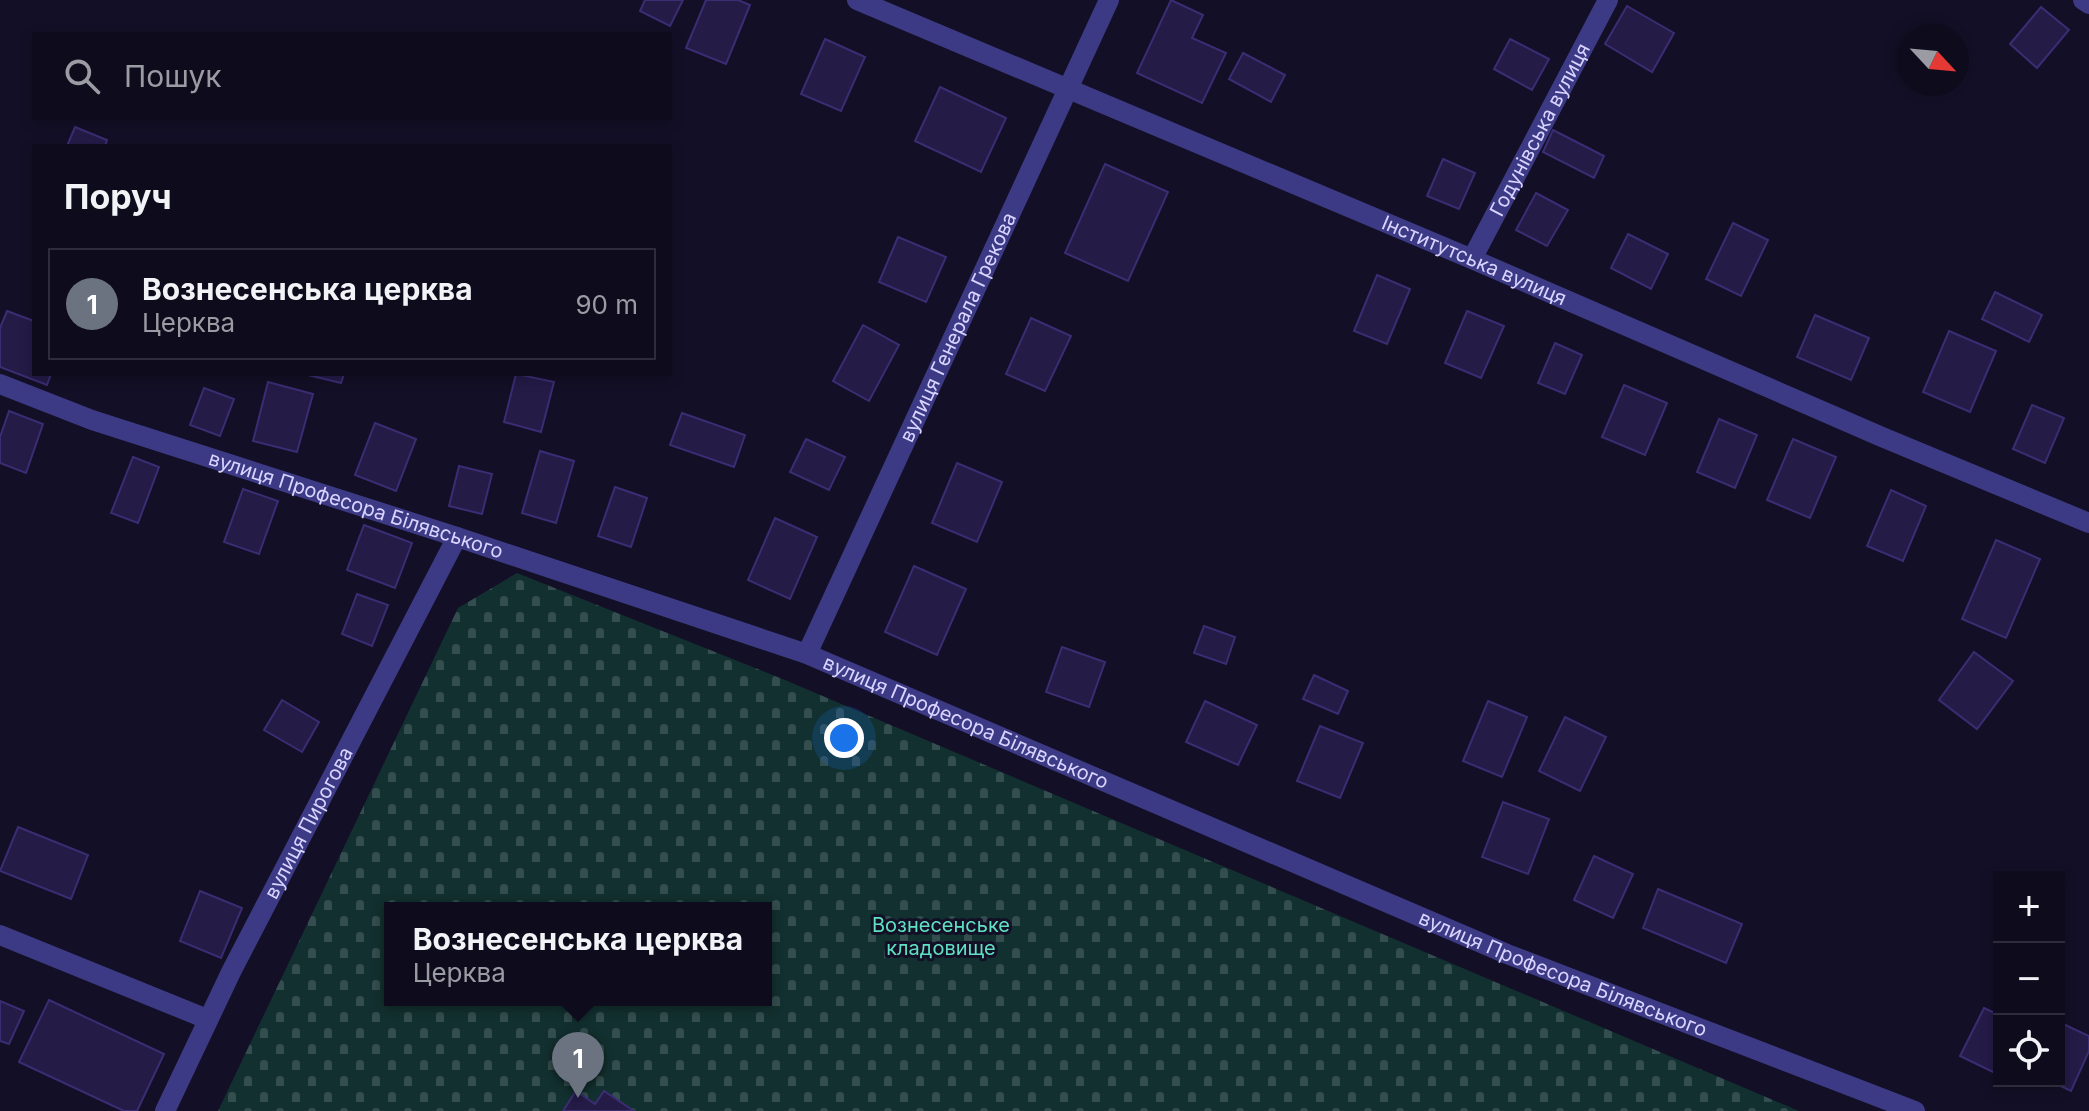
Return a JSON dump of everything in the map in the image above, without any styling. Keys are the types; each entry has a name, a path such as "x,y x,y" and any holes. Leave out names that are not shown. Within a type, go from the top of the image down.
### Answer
{"street":[{"name":"Інститутська вулиця","path":"857,0 2089,523"},
{"name":"вулиця Генерала Грекова","path":"807,654 1109,0"},
{"name":"Годунівська вулиця","path":"1472,259 1608,0"},
{"path":"2083,0 2089,4"},
{"name":"вулиця Професора Білявського","path":"0,384 92,420 807,654 1507,954 1915,1111"},
{"name":"вулиця Пирогова","path":"165,1111 207,1019 457,537"},
{"path":"0,935 207,1019"}],"green space":[{"name":"Вознесенське кладовище","path":"517,573 785,680 1799,1111 218,1111 458,608"}],"building":[{"path":"645,0 683,0 670,26 640,11"},
{"path":"706,0 738,0 750,5 726,64 686,48"},
{"path":"1171,0 1203,15 1192,38 1226,53 1202,103 1137,73"},
{"path":"1627,6 1674,33 1652,72 1605,44"},
{"path":"2041,7 2069,30 2037,68 2010,44"},
{"path":"825,39 865,57 841,111 801,94"},
{"path":"1510,39 1549,59 1532,90 1494,69"},
{"path":"1243,53 1285,75 1271,102 1229,79"},
{"path":"940,87 1006,118 981,172 915,141"},
{"path":"75,127 107,140 106,144 68,144"},
{"path":"1553,130 1604,156 1594,178 1543,152"},
{"path":"1443,159 1475,173 1459,209 1427,196"},
{"path":"1105,164 1168,192 1128,281 1065,253"},
{"path":"1536,193 1568,210 1547,246 1516,230"},
{"path":"1733,223 1768,240 1741,296 1706,279"},
{"path":"1628,234 1668,254 1651,289 1611,268"},
{"path":"898,237 946,257 926,302 879,282"},
{"path":"1377,275 1410,289 1387,344 1354,331"},
{"path":"1995,292 2042,315 2029,342 1982,319"},
{"path":"7,311 32,320 32,376 50,376 47,385 0,367 0,328"},
{"path":"1467,311 1504,326 1481,378 1445,363"},
{"path":"1815,315 1869,338 1851,380 1797,357"},
{"path":"1031,318 1071,336 1045,391 1006,374"},
{"path":"863,325 899,345 869,401 833,381"},
{"path":"1949,331 1996,351 1970,412 1923,392"},
{"path":"1555,343 1582,355 1565,394 1538,383"},
{"path":"312,376 343,376 341,383"},
{"path":"516,376 554,382 541,432 504,422"},
{"path":"268,382 313,394 297,452 253,441"},
{"path":"1624,385 1667,403 1645,455 1602,437"},
{"path":"204,388 234,399 220,436 190,425"},
{"path":"2032,405 2064,418 2045,463 2013,449"},
{"path":"9,411 43,424 26,473 0,463 0,437"},
{"path":"682,413 745,435 734,467 670,445"},
{"path":"1719,419 1757,435 1735,488 1697,472"},
{"path":"375,423 416,439 396,491 355,475"},
{"path":"806,439 845,457 829,490 790,472"},
{"path":"1793,439 1836,457 1810,518 1767,500"},
{"path":"540,451 574,461 556,523 522,513"},
{"path":"133,457 159,467 138,523 111,513"},
{"path":"957,463 1002,482 977,542 932,523"},
{"path":"459,466 492,474 482,514 449,506"},
{"path":"615,487 647,498 631,547 598,536"},
{"path":"243,489 278,501 259,554 224,542"},
{"path":"1891,490 1926,506 1903,561 1867,546"},
{"path":"775,518 817,537 790,599 748,580"},
{"path":"364,525 412,543 395,588 347,570"},
{"path":"1996,540 2040,559 2006,638 1962,619"},
{"path":"914,566 966,589 937,655 885,632"},
{"path":"357,594 388,605 372,646 342,634"},
{"path":"1204,626 1235,637 1226,664 1194,653"},
{"path":"1062,647 1105,662 1089,707 1046,692"},
{"path":"1974,652 2013,681 1977,729 1939,700"},
{"path":"1314,675 1348,691 1338,714 1303,699"},
{"path":"282,700 319,722 302,752 264,730"},
{"path":"1205,701 1257,725 1238,765 1186,742"},
{"path":"1488,701 1527,717 1502,777 1463,761"},
{"path":"1565,717 1606,737 1580,791 1539,771"},
{"path":"1320,726 1363,743 1340,798 1297,781"},
{"path":"1503,802 1549,819 1528,874 1482,857"},
{"path":"18,827 88,855 71,899 0,871"},
{"path":"1594,856 1633,874 1613,918 1574,900"},
{"path":"1658,889 1742,924 1726,963 1643,928"},
{"path":"200,891 242,908 221,958 180,941"},
{"path":"49,1000 164,1054 137,1111 124,1111 19,1062"},
{"path":"0,1001 24,1011 9,1044 0,1041"},
{"path":"1984,1008 1993,1012 1993,1072 1960,1056"},
{"path":"2065,1025 2089,1036 2089,1051 2071,1091 2063,1087"},
{"path":"576,1091 595,1104 604,1091 634,1111 563,1111"}],"place":[{"name":"Вознесенська церква","path":"578,1098"}]}
